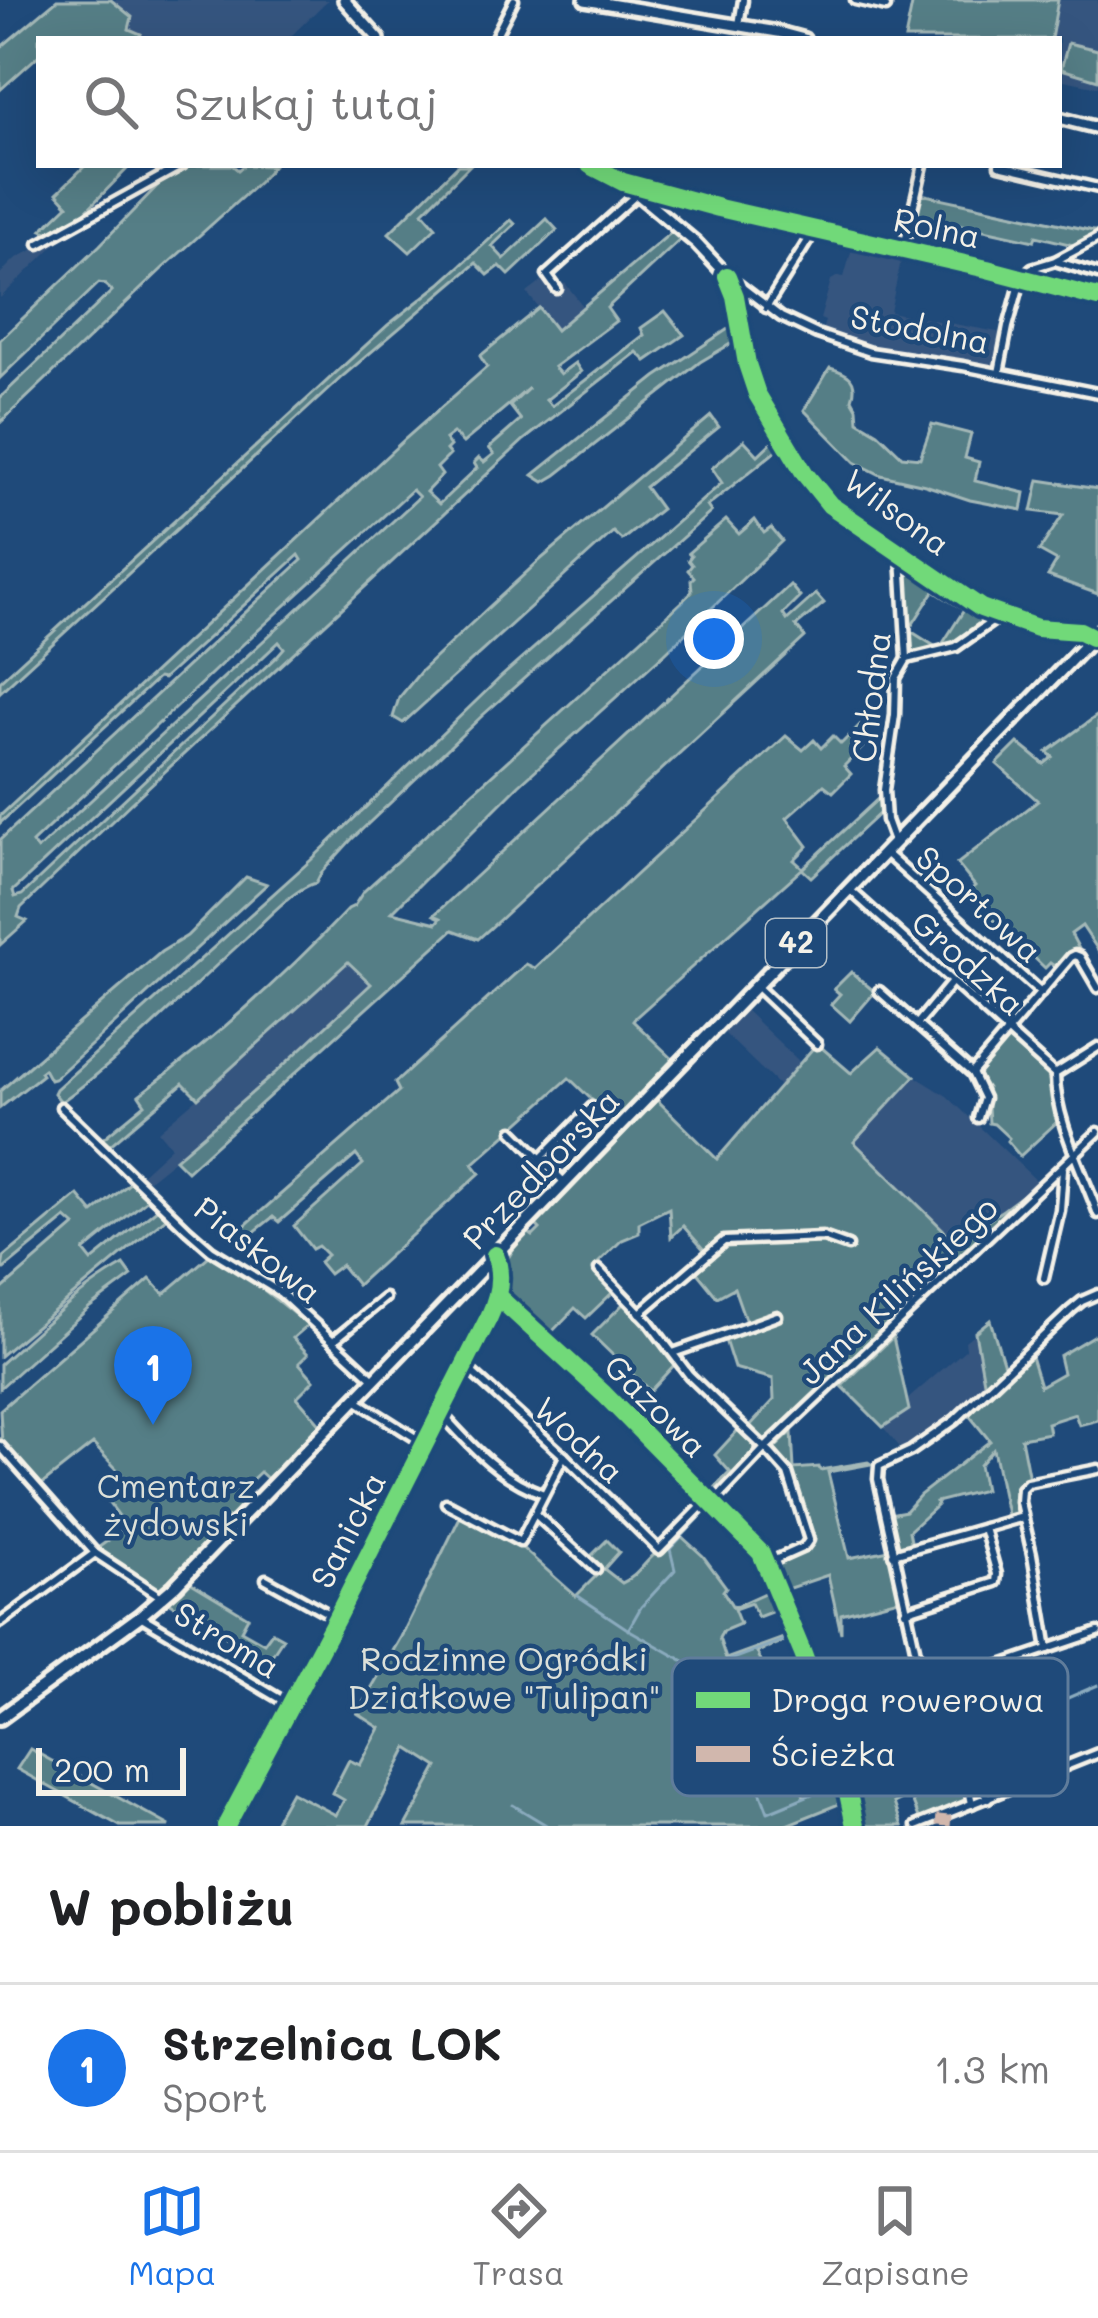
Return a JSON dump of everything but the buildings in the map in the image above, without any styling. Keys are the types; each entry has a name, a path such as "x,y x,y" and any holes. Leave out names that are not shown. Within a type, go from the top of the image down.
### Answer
{"main road":[{"name":"Przedborska","path":"0,1718 163,1597 1095,635"}],"street":[{"path":"344,0 376,36"},
{"path":"496,36 514,0"},
{"path":"585,0 790,36"},
{"path":"739,25 743,0"},
{"path":"855,0 886,7"},
{"path":"1062,119 1098,128"},
{"path":"39,244 177,168"},
{"path":"557,289 547,275 637,194 596,168"},
{"path":"903,251 922,168"},
{"path":"1012,168 1098,188"},
{"name":"Rolna","path":"623,182 1098,298"},
{"name":"Wilsona","path":"637,194 696,242 740,294 747,364 754,385 805,474 830,506 981,608 1046,630 1095,635"},
{"path":"766,308 814,231"},
{"path":"1006,274 1054,261 1098,238"},
{"path":"1054,261 1098,274"},
{"path":"999,373 1022,278 1032,268"},
{"name":"Stodolna","path":"740,294 798,326 870,352 1098,393"},
{"name":"Chłodna","path":"894,842 886,820 884,790 896,678 907,659 901,556"},
{"path":"907,659 956,647 1000,616"},
{"name":"Sportowa","path":"884,852 1041,993"},
{"name":"Grodzka","path":"849,889 1055,1073"},
{"path":"972,1073 1075,955 1098,988"},
{"path":"917,1024 952,982"},
{"path":"755,985 817,1045"},
{"path":"879,991 972,1073 984,1098 979,1118"},
{"path":"1098,1047 1055,1073 1066,1131 1098,1214"},
{"name":"Piaskowa","path":"61,1107 187,1229 281,1293 374,1380"},
{"path":"540,1159 592,1107"},
{"path":"513,1131 565,1183"},
{"name":"Jana Kilińskiego","path":"659,1550 1098,1132"},
{"path":"1044,1278 1060,1210 1063,1166"},
{"path":"640,1313 724,1240 824,1237 848,1246"},
{"name":"Sanicka","path":"226,1826 465,1366 497,1296 495,1255"},
{"path":"599,1270 689,1375 789,1477 809,1536 804,1547 766,1564"},
{"path":"917,1658 879,1466 911,1451 955,1420 1082,1301 1098,1294"},
{"name":"Gazowa","path":"497,1296 604,1394 751,1542 766,1564 803,1658"},
{"path":"333,1341 385,1298"},
{"path":"673,1353 777,1316"},
{"name":"Wodna","path":"465,1366 659,1550"},
{"path":"356,1400 425,1444"},
{"path":"441,1414 501,1474 544,1494"},
{"path":"0,1446 95,1553 163,1597"},
{"path":"446,1504 520,1542 564,1456"},
{"path":"1048,1649 1022,1489 1028,1483 1098,1469"},
{"path":"535,1514 596,1569"},
{"path":"893,1554 1023,1517"},
{"path":"905,1611 996,1582 985,1528"},
{"path":"0,1623 95,1553"},
{"path":"266,1579 336,1618"},
{"name":"Stroma","path":"140,1616 290,1705"},
{"path":"1021,1658 1098,1632"},
{"path":"1068,1765 1098,1753"},
{"name":"Gazowa","path":"849,1796 855,1826"},
{"path":"916,1826 993,1796"}],"shaded area":[{"path":"111,0 328,0 291,36 140,36 129,30 132,16"},
{"path":"1058,0 1098,0 1098,87 1062,80 1062,36 1052,36"},
{"path":"69,231 0,298 0,274 15,259"},
{"path":"853,245 902,256 890,312 1003,333 995,367 895,352 822,330 825,321 820,319 831,280 844,277"},
{"path":"544,280 554,292 565,283 583,306 556,330 527,293"},
{"path":"348,962 371,983 175,1159 145,1183 138,1177 171,1147 158,1131"},
{"path":"743,1008 800,1062 781,1088 722,1031"},
{"path":"915,1076 947,1096 1039,1183 955,1240 853,1142"},
{"path":"975,1333 985,1387 903,1451 883,1427 909,1410 908,1399 966,1349 965,1341"}],"green space":[{"path":"57,0 111,0 132,17 129,29 141,34 36,36 36,58 0,90 0,48"},
{"path":"913,0 1058,0 1052,36 906,36"},
{"path":"1068,43 1098,50 1098,80 1062,69"},
{"path":"83,168 128,168 80,217 49,233 42,230 68,205 57,193"},
{"path":"184,168 271,168 0,423 0,398 112,291 99,283 0,378 0,340 166,177"},
{"path":"455,168 467,168 423,212 436,227 410,252 389,233"},
{"path":"921,194 1098,233 1077,246 916,215"},
{"path":"547,219 557,230 509,275 500,266 488,275 476,263 344,375 0,692 0,681 388,325 511,220 515,224 492,246 504,259"},
{"path":"674,230 683,237 607,308 616,321 554,367 560,374 575,363 581,372 546,400 552,406 644,335 641,328 665,311 684,335 646,361 637,352 524,440 21,908 18,917 27,921 0,945 0,840 302,560 299,555 0,823 0,816 487,367 480,356 539,308 556,330","holes":["529,388 510,406 521,420 489,448 494,454 484,462 479,458 474,463 477,468 439,504 426,492 442,475 437,468 450,455 445,439 453,433 463,443","412,490 419,497 37,850 32,843","279,642 284,648 277,656 22,895 15,897 13,891"]},
{"path":"734,325 737,340 700,362 556,475 544,482 533,475 656,377"},
{"path":"830,368 853,382 858,421 902,456 920,458 932,424 971,434 965,458 979,462 975,481 1025,493 1022,510 881,475 855,462 804,410"},
{"path":"711,416 719,427 645,487 661,509 622,540 613,532 403,723 393,717 399,698 421,671 539,561"},
{"path":"776,438 781,447 707,506 711,512 483,715 351,840 316,883 278,907 132,1044 61,1102 56,1089 311,860 502,676 722,483 712,468 744,440 758,455"},
{"path":"1039,480 1098,489 1098,594 1048,576 1057,561 1039,551 1063,515 1032,511"},
{"path":"726,520 739,534 755,520 764,533 771,528 782,541 519,785 392,912 437,923 441,918 434,915 790,585 800,597 783,614 787,620 816,594 824,603 796,626 805,637 478,939 453,930 187,1171 175,1159 371,984 348,962 198,1098 183,1083 108,1147 101,1140 145,1104 139,1095 248,1006 354,906 363,892 682,602 692,591 694,577 688,570 692,565 688,553"},
{"path":"910,567 991,617 941,646 964,610 934,591 909,630 936,647 910,654 903,571"},
{"path":"1098,715 1098,950 1082,926 1071,934 1079,949 1057,968 1050,963 1045,968 967,894 975,886 957,864 1038,801 997,764 1018,743 1044,764 1053,757 1047,752"},
{"path":"860,725 872,738 844,766 851,774 833,792 824,785 787,818 808,846 794,860 803,868 881,796 882,811 811,877 802,869 636,1017 633,1021 676,1062 616,1123 569,1078 473,1164 480,1173 357,1285 341,1265 329,1274 319,1262 327,1255 318,1246 312,1249 294,1226 363,1164 356,1155 279,1222 273,1217 248,1237 241,1229 399,1091 395,1083 526,964 535,968 786,736 803,750 814,740 821,748 833,736 841,744"},
{"path":"246,877 267,884 54,1079 44,1069 0,1108 0,1091 161,952 187,936"},
{"path":"851,972 875,992 850,1021 831,1004 840,994 834,989"},
{"path":"1009,1038 1048,1075 1058,1121 1020,1156 1009,1138 989,1123 987,1088 976,1073"},
{"path":"814,1047 821,1047 851,1073 880,1047 915,1076 854,1142 954,1240 1039,1183 768,1440 760,1439 749,1427 774,1400 773,1379 734,1368 725,1340 776,1320 776,1315 746,1322 734,1288 717,1297 695,1270 716,1249 713,1246 706,1252 683,1226 671,1237 669,1208 639,1223 639,1233 622,1240 594,1267 613,1292 586,1318 575,1308 549,1335 511,1299 503,1278 505,1265 526,1231 533,1236 540,1229 534,1223 657,1100 717,1159"},
{"path":"131,1182 148,1199 84,1251 92,1261 158,1208 167,1217 0,1356 0,1291 75,1226 66,1218 2,1269 4,1257 78,1195 93,1213"},
{"name":"Cmentarz żydowski","path":"209,1256 308,1325 293,1338 308,1354 299,1363 314,1380 297,1397 322,1426 270,1481 260,1472 241,1490 250,1500 159,1592 95,1550 127,1527 107,1500 128,1481 93,1444 41,1485 2,1444 0,1410 150,1279 164,1294"},
{"path":"124,1265 132,1276 0,1388 0,1364 75,1298"},
{"path":"623,1304 654,1333 675,1364 650,1391 592,1335"},
{"path":"990,1320 1005,1368 985,1387 975,1332"},
{"path":"1098,1333 1098,1420 1079,1425 1075,1414 1047,1423 1049,1433 1021,1438 1029,1479 1018,1489 1016,1516 1008,1519 993,1449 979,1465 984,1490 936,1502 909,1531 912,1546 901,1549 895,1543 889,1514 906,1511 990,1441 969,1415 1030,1353 1040,1386 1063,1373 1059,1356"},
{"path":"893,1337 909,1410 883,1427 842,1386"},
{"path":"740,1428 757,1452 717,1494 711,1492 730,1472 715,1455"},
{"path":"792,1432 794,1469 871,1464 828,1472 849,1558 889,1550 899,1599 841,1614 841,1633 828,1575 781,1591 771,1567 813,1545 814,1540 795,1478 775,1453"},
{"name":"Rodzinne Ogródki Działkowe \"Tulipan\"","path":"461,1515 521,1547 576,1596 603,1569 590,1557 607,1540 619,1552 604,1569 622,1583 681,1536 726,1587 723,1591 733,1607 771,1590 779,1609 758,1617 751,1603 734,1609 740,1624 723,1631 719,1638 726,1658 672,1658 672,1796 844,1796 844,1802 784,1826 406,1826 438,1767 408,1748 368,1826 272,1826 291,1792 336,1815 344,1800 332,1793 349,1760 360,1765 380,1728 357,1713 401,1637"},
{"path":"188,1581 248,1617 241,1630 264,1643 272,1632 283,1638 268,1661 167,1601"},
{"name":"Rodzinne Ogródki Działkowe \"Tulipan\"","path":"792,1635 792,1638 757,1652 760,1658 729,1658"},
{"path":"30,1749 170,1826 120,1826 17,1769"},
{"path":"854,1796 908,1796 894,1803 902,1826 860,1826"},
{"path":"910,1796 968,1796 968,1803 920,1820"}],"waterway":[{"path":"628,1630 641,1607 675,1570 670,1549 707,1510"},
{"path":"578,1596 679,1658"},
{"path":"736,1658 792,1637"},
{"path":"1068,1698 1098,1685"},
{"path":"762,1796 768,1812 807,1796"},
{"path":"857,1796 863,1826"},
{"path":"513,1805 548,1826"}],"marked path":[{"path":"943,1826 944,1815"}],"cycle path":[{"path":"596,168 623,182 719,208 1098,298"},
{"path":"727,276 757,394 805,474 830,505 981,608 1037,628 1080,631 1092,637"},
{"path":"226,1826 489,1317 498,1286 495,1255"},
{"path":"497,1296 604,1394 761,1553 804,1658"},
{"path":"849,1796 855,1826"}],"place":[{"name":"Strzelnica LOK","path":"153,1425"}]}
